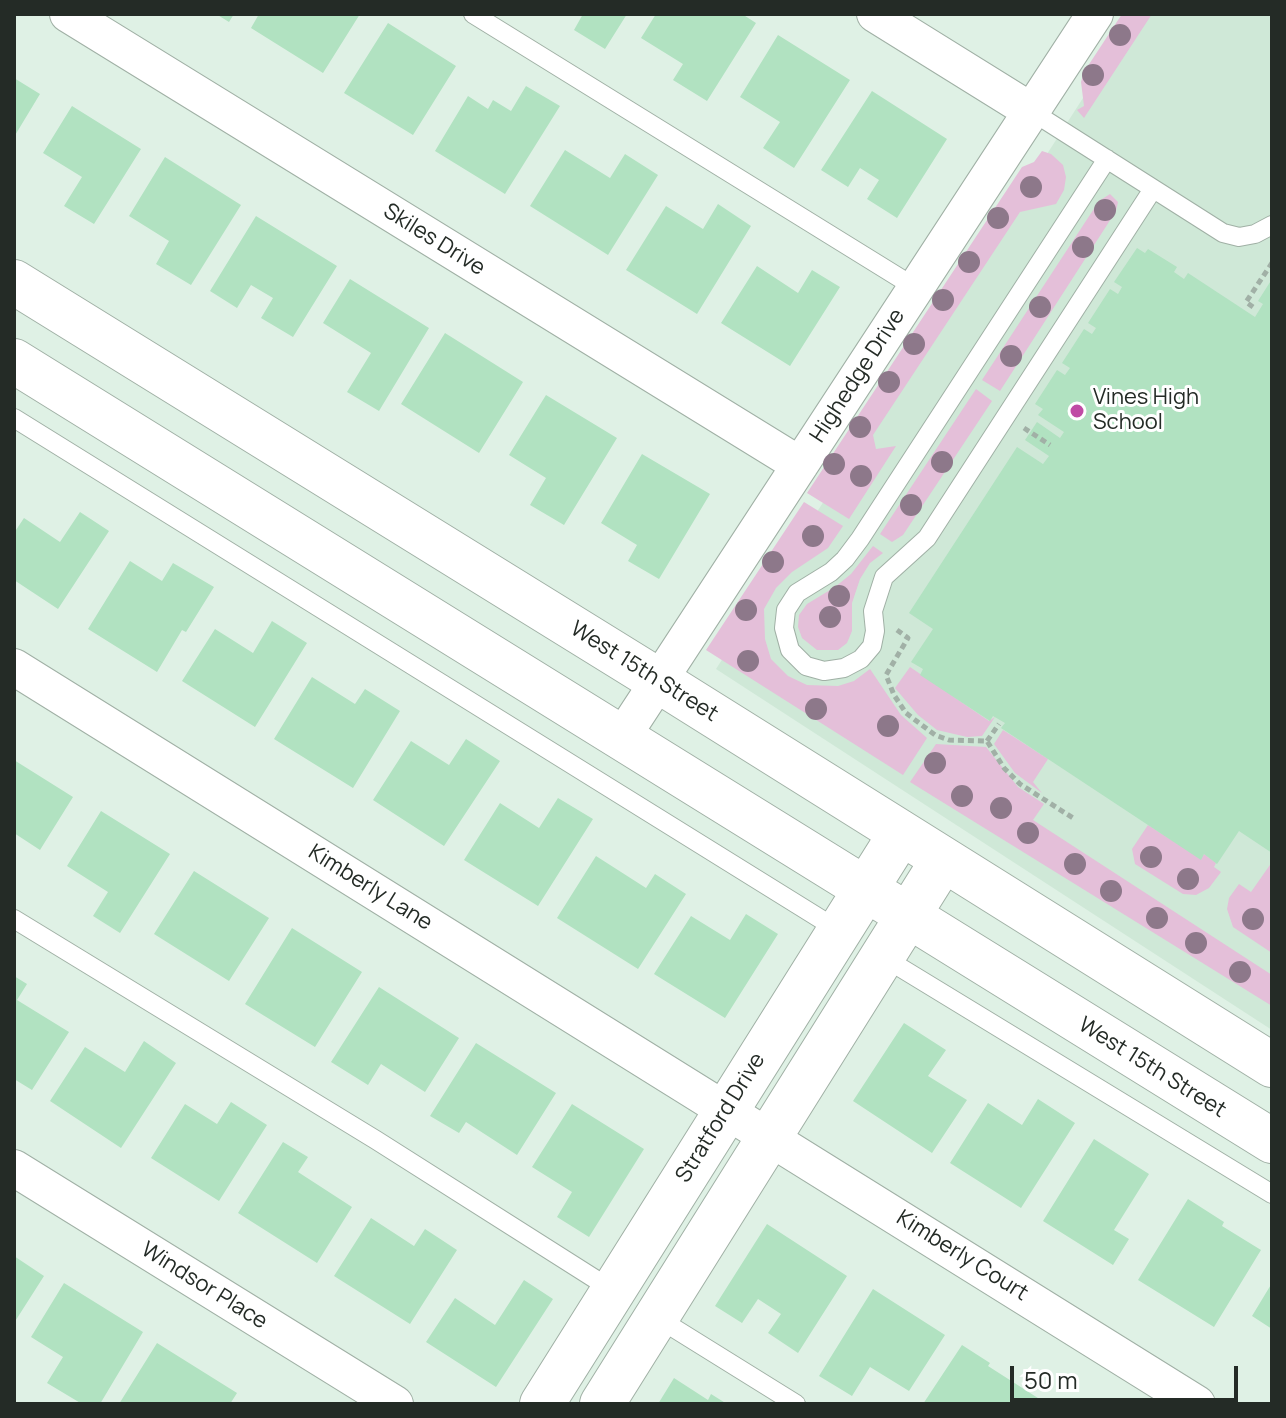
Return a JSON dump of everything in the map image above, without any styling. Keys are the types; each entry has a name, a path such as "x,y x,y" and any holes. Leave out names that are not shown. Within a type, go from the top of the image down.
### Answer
{"main road":[{"name":"West 15th Street","path":"14,282 1272,1065"},
{"name":"West 15th Street","path":"14,361 1272,1141"},
{"name":"Stratford Drive","path":"542,1404 901,833"},
{"path":"602,1404 943,860"}],"street":[{"name":"Skiles Drive","path":"68,14 800,465"},
{"path":"875,14 1031,111"},
{"name":"Highedge Drive","path":"622,737 1095,14"},
{"name":"Kimberly Lane","path":"14,667 726,1109"},
{"name":"Kimberly Court","path":"726,1109 1197,1404"},
{"name":"Windsor Place","path":"14,1168 395,1404"}],"lane":[{"path":"473,14 916,288"},
{"path":"1031,111 1223,233 1239,237 1255,234 1272,225"},
{"path":"1107,159 852,549 831,572 797,593 786,610 784,628 790,650 806,666 824,671 844,668 861,659 872,646 875,631 873,611 884,577 927,538 1153,189"},
{"path":"14,418 840,931"},
{"path":"14,919 376,1140 614,1291"},
{"path":"883,957 1272,1194"},
{"path":"656,1317 796,1404"}],"path":[{"path":"1253,307 1246,302 1272,263"},
{"path":"1015,440 1032,415"},
{"path":"1023,428 1050,445"},
{"path":"894,628 908,638 886,675 906,713 935,735 949,740 987,741"},
{"path":"987,741 999,724"},
{"path":"987,741 1004,768 1020,784 1073,818"}],"shaded area":[{"path":"1122,14 1152,14 1084,118 1077,110 1084,106 1081,82 1084,72"},
{"name":"Vines High School","path":"1137,14 1272,14 1272,1030 716,669"},
{"path":"1042,151 1051,154 1063,165 1066,177 1064,190 1056,204 1020,212 873,435 876,449 896,446 849,519 807,493 1022,167 1034,162"},
{"path":"1110,194 1118,202 1116,211 1000,391 982,380 1099,201"},
{"path":"976,389 992,401 903,535 892,542 880,534"},
{"path":"804,502 843,526 828,548 792,572 776,588 764,609 765,639 771,659 788,676 807,685 838,686 854,681 870,669 901,715 927,738 903,775 706,650"},
{"path":"873,546 883,553 870,563 860,579 852,603 852,631 847,643 838,650 817,650 802,638 798,627 799,615 807,604 851,574"},
{"path":"910,667 989,721 995,717 982,736 967,737 937,730 918,715 895,688"},
{"path":"1003,730 1048,759 1033,782 1042,793 1015,773 994,744"},
{"path":"936,744 986,747 1018,787 1044,804 1033,820 1272,975 1272,1006 910,782"},
{"path":"1148,825 1201,859 1204,854 1216,863 1214,867 1221,872 1209,888 1196,895 1183,894 1135,864 1132,849"},
{"path":"1272,862 1272,953 1233,927 1227,909 1229,898 1239,884 1251,892"}],"building":[{"path":"216,14 234,14 229,22"},
{"path":"259,14 360,14 323,73 251,28"},
{"path":"583,14 627,14 605,49 574,30"},
{"path":"656,14 742,14 756,23 707,101 673,80 683,64 641,38"},
{"path":"388,23 456,66 413,135 344,93"},
{"path":"778,35 850,80 794,168 763,148 780,122 740,97"},
{"path":"14,78 40,94 14,137"},
{"path":"526,86 560,106 505,194 435,151 468,96 488,109 493,100 511,111"},
{"path":"872,91 947,139 897,218 867,199 879,180 860,168 848,187 821,170"},
{"path":"72,106 141,149 94,224 64,206 82,177 43,153"},
{"path":"565,150 610,178 625,154 658,175 608,255 530,206"},
{"path":"165,157 241,205 191,285 156,264 169,241 129,216"},
{"path":"718,204 751,226 697,314 626,270 666,206 703,229"},
{"path":"256,216 337,266 293,337 261,318 273,298 251,285 237,308 210,291"},
{"name":"Vines High School","path":"1137,248 1145,253 1148,249 1177,267 1174,272 1184,279 1188,273 1255,317 1263,304 1258,301 1272,279 1272,853 1239,831 1217,864 1204,854 1201,860 1001,728 1005,723 993,716 990,721 920,675 923,669 911,662 933,629 909,613 1017,447 1043,464 1049,456 1025,440 1037,422 1060,438 1064,432 1038,415 1043,409 1035,404 1057,370 1065,375 1070,368 1062,363 1084,329 1092,334 1096,328 1088,323 1110,289 1118,294 1122,287 1114,282"},
{"path":"757,266 798,293 812,270 840,287 790,366 721,323"},
{"path":"350,279 429,328 379,411 347,392 371,353 323,323"},
{"path":"445,333 523,382 479,453 401,404"},
{"path":"546,395 617,438 564,525 530,505 546,478 509,455"},
{"path":"642,454 710,494 659,579 628,561 637,545 601,523"},
{"path":"80,512 109,531 58,609 14,580 14,533 24,518 60,542"},
{"path":"130,561 162,581 173,563 214,587 186,632 182,630 157,672 88,629"},
{"path":"272,621 307,643 255,727 182,681 215,629 253,653"},
{"path":"312,677 355,704 365,689 400,711 353,788 274,739"},
{"path":"466,739 500,761 444,846 373,800 411,741 449,765"},
{"path":"14,760 73,797 40,850 14,833"},
{"path":"558,798 593,819 538,906 464,860 500,803 539,828"},
{"path":"101,811 170,854 120,933 93,916 108,892 67,866"},
{"path":"596,856 646,888 655,874 686,894 638,969 557,918"},
{"path":"194,871 269,918 229,981 154,934"},
{"path":"746,914 778,934 725,1018 654,974 691,916 730,940"},
{"path":"292,928 362,972 315,1047 245,1004"},
{"path":"14,976 27,984 17,1000 69,1032 32,1090 14,1079"},
{"path":"379,987 459,1038 425,1092 381,1064 368,1085 331,1062"},
{"path":"904,1023 946,1050 928,1076 967,1100 932,1153 853,1101"},
{"path":"144,1041 176,1063 121,1148 50,1101 85,1047 125,1072"},
{"path":"476,1043 556,1093 517,1155 466,1122 459,1133 430,1116"},
{"path":"1038,1099 1075,1123 1021,1208 950,1163 988,1103 1022,1125"},
{"path":"231,1102 267,1125 219,1201 151,1158 185,1104 217,1124"},
{"path":"572,1104 644,1149 589,1237 557,1217 572,1192 532,1167"},
{"path":"1094,1139 1149,1174 1114,1230 1129,1239 1113,1265 1043,1221"},
{"path":"283,1142 308,1157 298,1172 352,1207 317,1263 238,1213"},
{"path":"1188,1199 1224,1222 1222,1226 1261,1250 1214,1327 1138,1280"},
{"path":"371,1218 414,1246 425,1229 457,1250 410,1324 334,1276"},
{"path":"767,1224 847,1276 798,1353 768,1333 781,1314 758,1299 742,1323 715,1306"},
{"path":"14,1256 44,1276 14,1323"},
{"path":"524,1280 553,1299 496,1387 426,1342 455,1298 495,1325"},
{"path":"64,1283 143,1332 100,1404 82,1404 47,1383 63,1357 31,1337"},
{"path":"1272,1283 1272,1329 1252,1316"},
{"path":"873,1289 945,1335 909,1391 870,1367 852,1396 819,1376"},
{"path":"157,1343 237,1393 230,1404 119,1404"},
{"path":"962,1345 1041,1400 1039,1404 923,1404"},
{"path":"674,1378 708,1400 711,1394 727,1404 658,1404"}],"place":[{"name":"Vines High School","path":"1077,411"}]}
